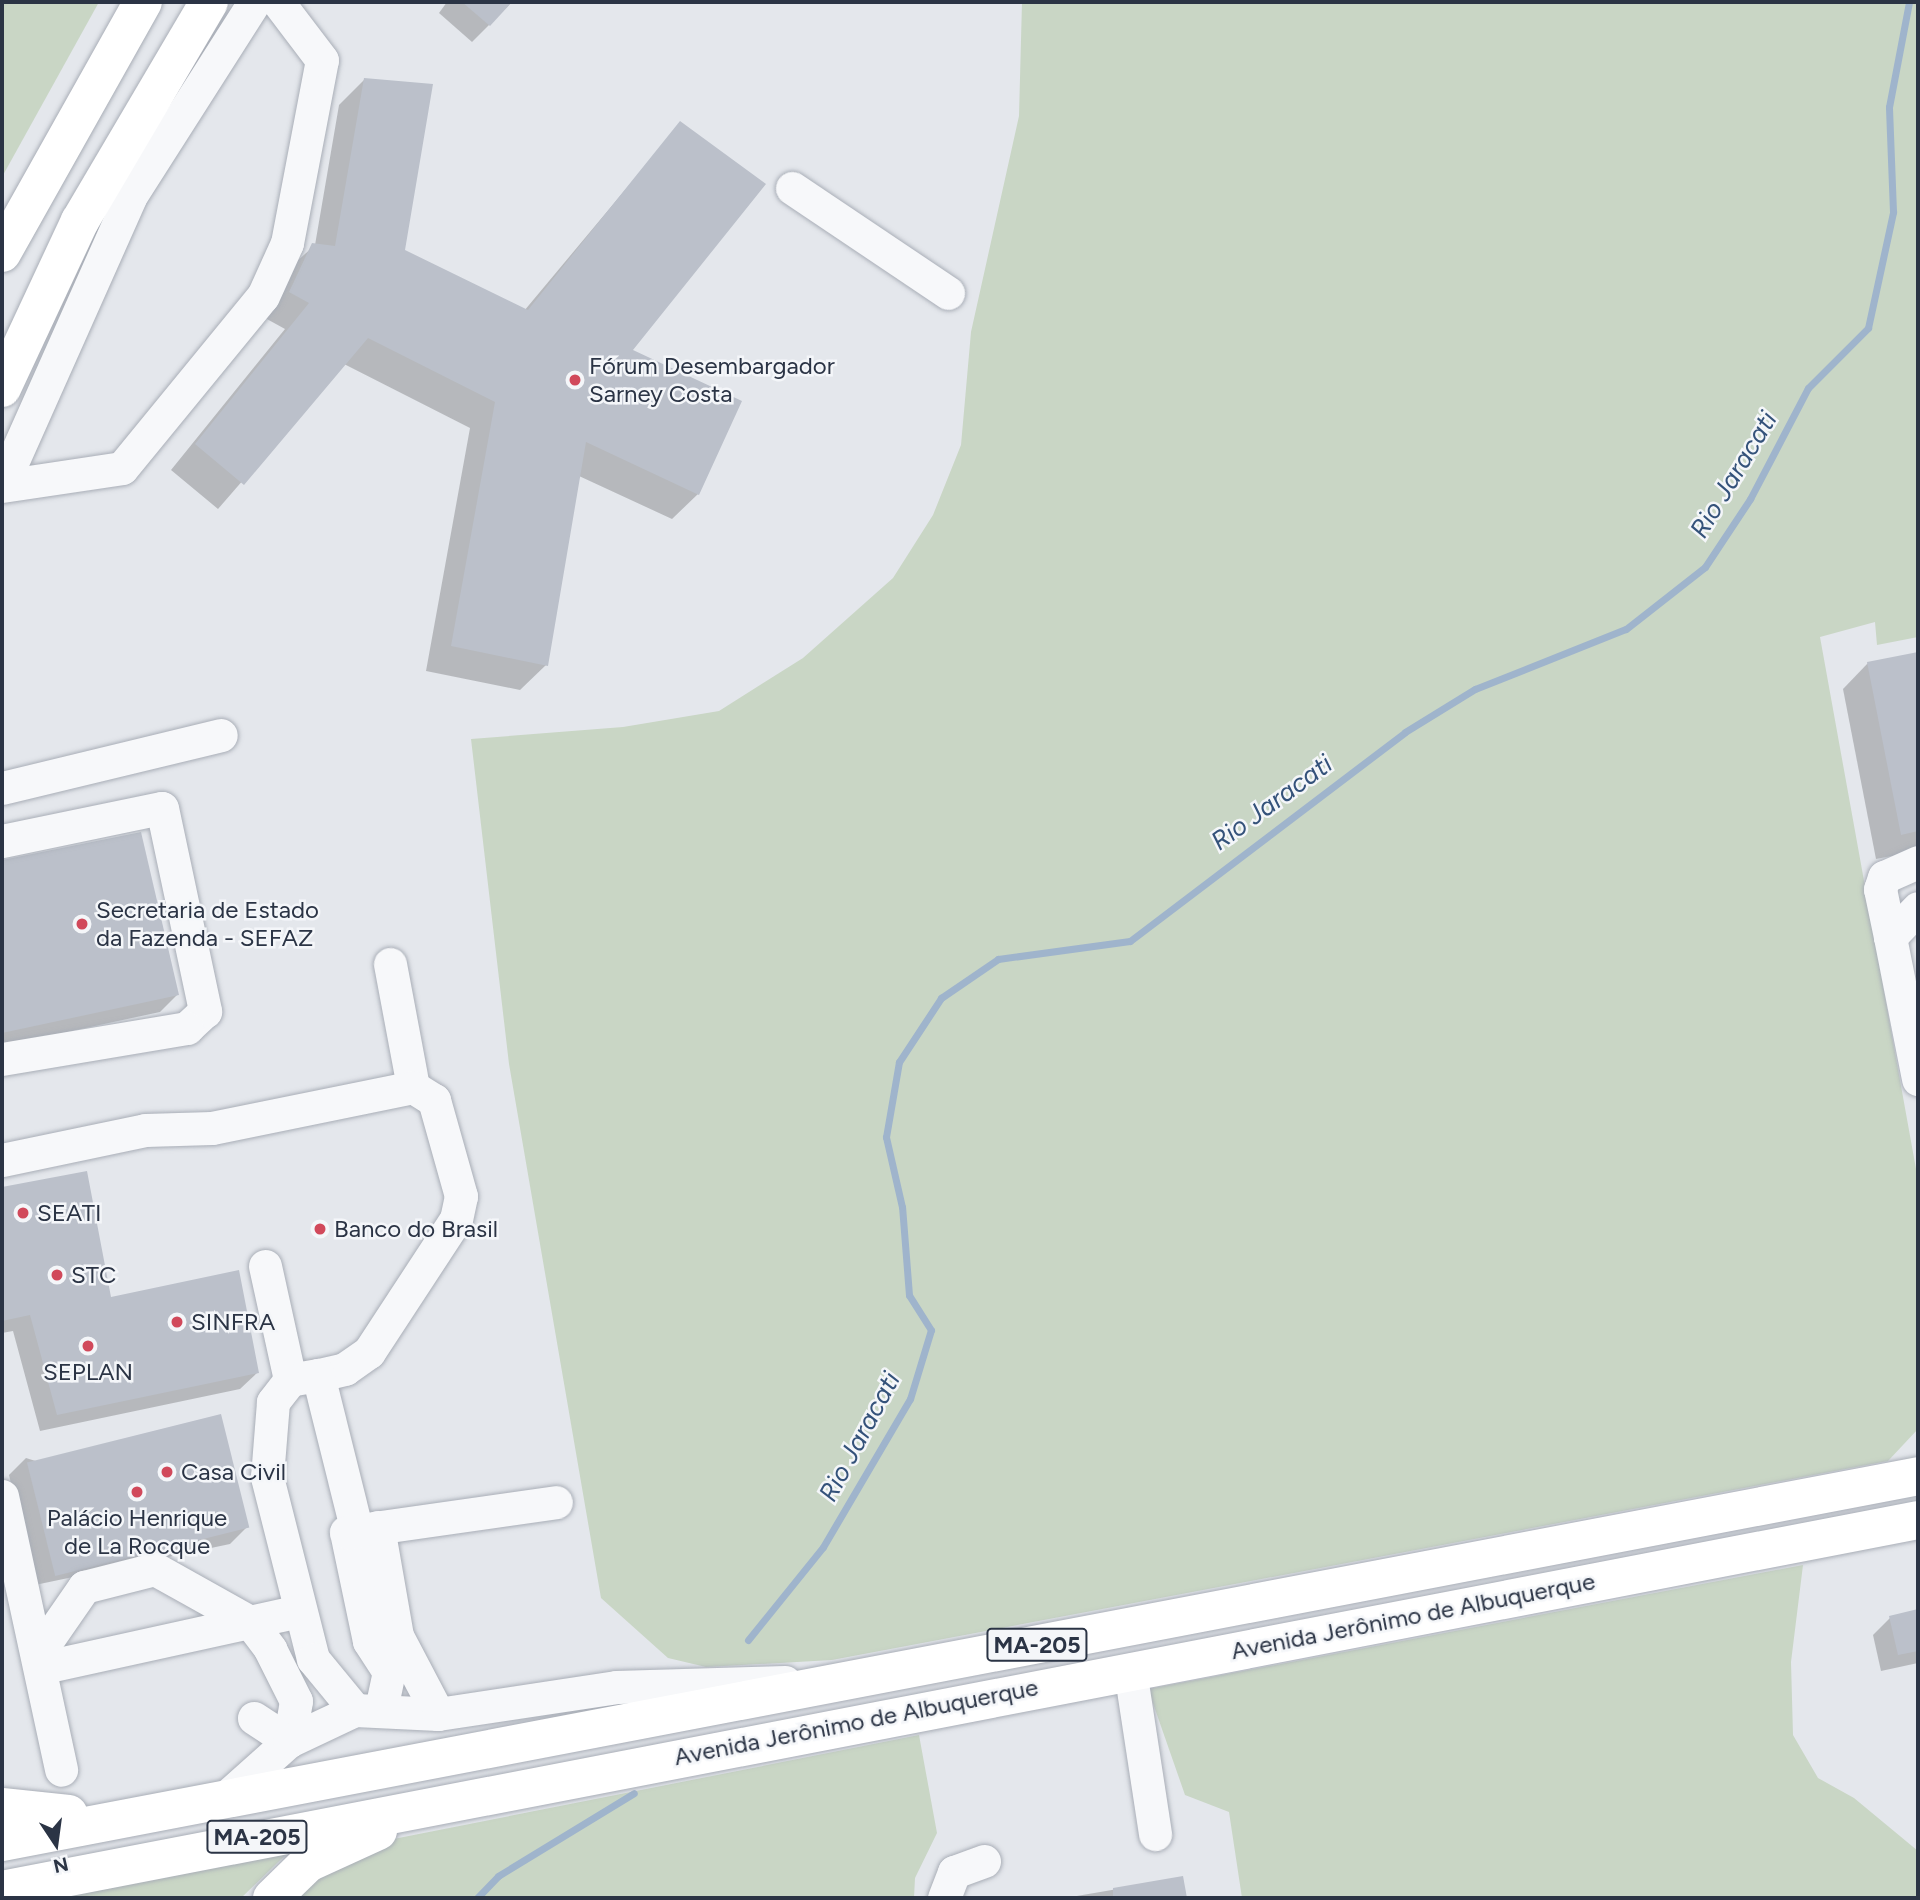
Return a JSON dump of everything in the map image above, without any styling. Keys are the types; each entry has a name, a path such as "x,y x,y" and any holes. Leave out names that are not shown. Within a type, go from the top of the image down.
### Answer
{"main road":[{"path":"2,253 143,2"},
{"path":"2,388 80,221 209,2"},
{"name":"Avenida Jerônimo de Albuquerque","path":"2,1842 840,1683 1913,1474"},
{"name":"Avenida Jerônimo de Albuquerque","path":"2,1890 513,1787 1918,1520"},
{"path":"272,1898 308,1863 350,1840 513,1787"},
{"path":"2,1807 43,1815 155,1812"}],"lane":[{"path":"2,486 131,197 254,2"},
{"path":"2,486 122,468 263,296 287,243 322,60 278,2"},
{"path":"792,188 948,293"},
{"path":"2,788 221,736"},
{"path":"2,841 162,808 205,1011 187,1028 2,1059"},
{"path":"1918,862 1884,877 1890,937 1918,1079"},
{"path":"1890,937 1918,908"},
{"path":"368,1710 313,1659 299,1611 265,1454 273,1402 304,1378 345,1369 369,1352 461,1207 439,1109 412,1087 390,964"},
{"path":"2,1160 145,1130 212,1128 412,1087"},
{"path":"265,1266 397,1636 438,1714"},
{"path":"2,1496 61,1770"},
{"path":"360,1530 556,1502"},
{"path":"360,1530 369,1641 389,1672 368,1710"},
{"path":"38,1662 84,1587 148,1569 250,1622 290,1683 296,1701 289,1741"},
{"path":"38,1662 299,1611"},
{"path":"1129,1670 1155,1834"},
{"path":"225,1798 289,1741 368,1710 438,1714 616,1686 840,1683"},
{"path":"254,1718 289,1741"},
{"path":"944,1898 954,1872 984,1861"}],"green space":[{"path":"2,2 99,2 2,177"},
{"path":"1022,2 1918,2 1918,637 1877,645 1875,622 1820,637 1918,1180 1918,1429 1888,1461 832,1660 706,1667 668,1658 601,1598 509,1064 471,739 623,727 719,711 803,658 893,578 933,515 961,445 971,332 1019,116"},
{"path":"1803,1565 1791,1662 1793,1735 1818,1778 1854,1798 1918,1851 1918,1898 1242,1898 1229,1812 1185,1795 1148,1689"},
{"path":"919,1735 937,1833 915,1878 914,1898 286,1898 358,1846"},
{"path":"305,1836 241,1898 65,1898 115,1866"}],"building":[{"path":"462,2 512,2 490,26"},
{"name":"Fórum Desembargador Sarney Costa","path":"364,78 433,84 405,250 528,310 680,121 766,184 633,350 742,401 699,495 586,442 548,666 451,646 495,402 368,338 244,485 195,444 309,303 289,292 312,243 335,246"},
{"path":"1918,652 1918,831 1901,835 1867,662"},
{"name":"Secretaria de Estado da Fazenda - SEFAZ","path":"141,832 179,995 2,1033 2,860"},
{"path":"87,1171 111,1297 239,1270 259,1373 57,1415 30,1315 2,1321 2,1187"},
{"name":"Palácio Henrique de La Rocque","path":"221,1414 249,1528 55,1576 27,1462"},
{"path":"1918,1609 1918,1651 1898,1655 1889,1616"},
{"path":"1183,1876 1187,1898 1113,1898 1113,1888"}],"waterway":[{"name":"Rio Jaracati","path":"748,1640 823,1547 910,1399 931,1330 909,1295 902,1207 886,1137 899,1062 941,998 998,959 1130,941 1405,732 1475,689 1626,629 1705,567 1750,499 1808,388 1868,328 1893,212 1889,107 1909,2"},
{"name":"Rio Jaracati","path":"477,1898 498,1876 634,1793"}],"place":[{"name":"Fórum Desembargador Sarney Costa","path":"575,380"},
{"name":"Secretaria de Estado da Fazenda - SEFAZ","path":"82,924"},
{"name":"SEATI","path":"23,1213"},
{"name":"Banco do Brasil","path":"320,1229"},
{"name":"STC","path":"57,1275"},
{"name":"SINFRA","path":"177,1322"},
{"name":"SEPLAN","path":"88,1346"},
{"name":"Casa Civil","path":"167,1472"},
{"name":"Palácio Henrique de La Rocque","path":"137,1492"}]}
